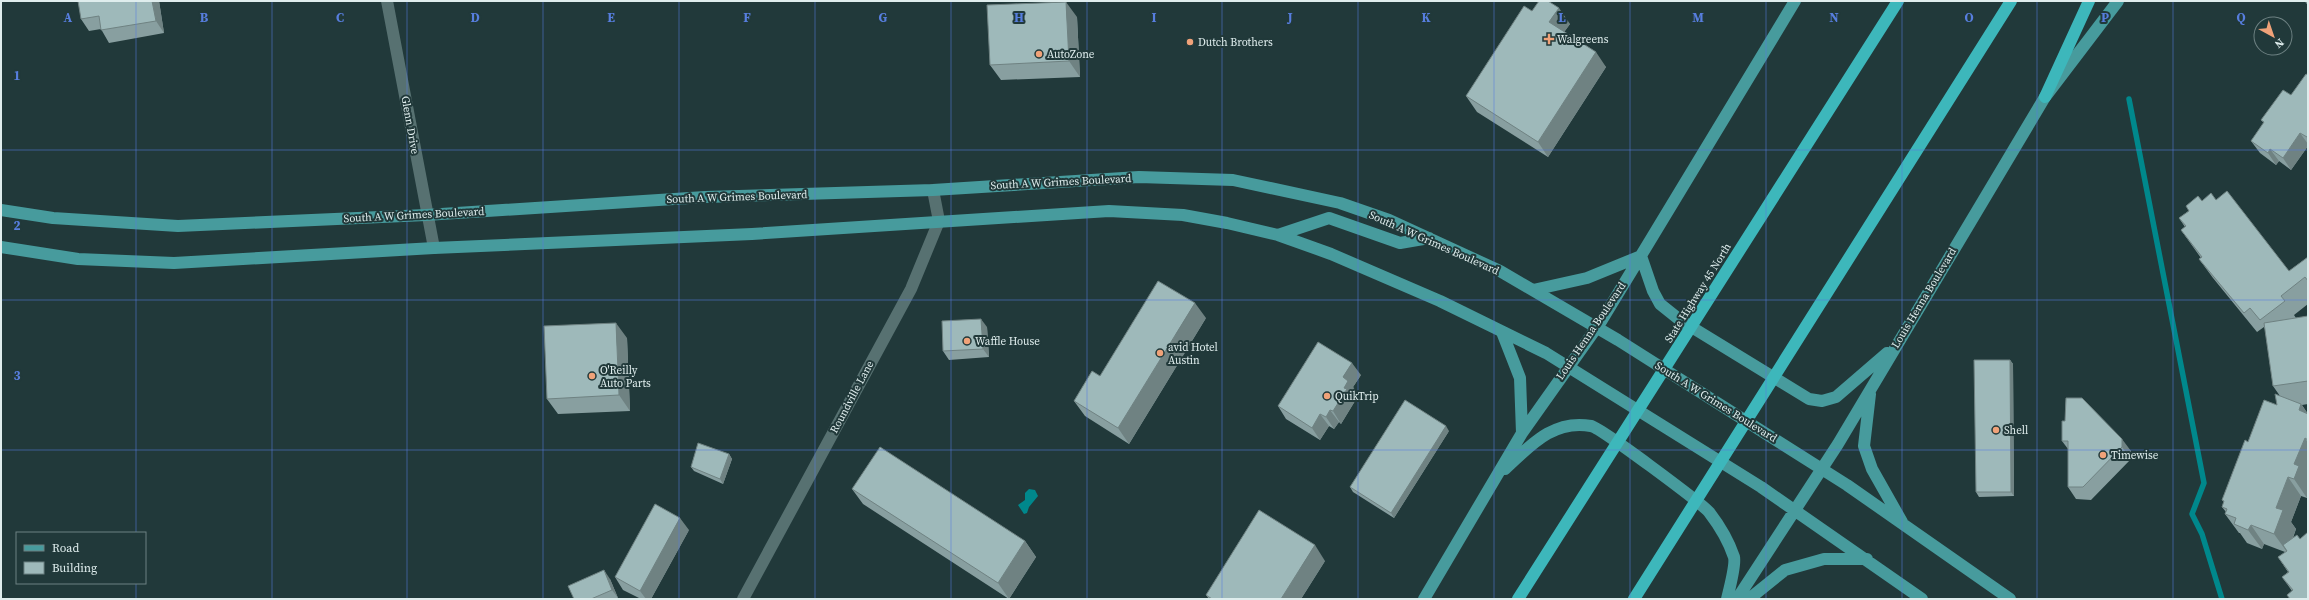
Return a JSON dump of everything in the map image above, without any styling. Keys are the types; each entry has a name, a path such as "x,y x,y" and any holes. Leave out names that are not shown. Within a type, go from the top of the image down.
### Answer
{"highway":[{"name":"State Highway 45 North","path":"1518,599 1898,1"},
{"path":"1634,599 2011,1"},
{"path":"2045,97 2089,1"}],"main road":[{"name":"Louis Henna Boulevard","path":"1424,599 1522,432 1597,327 1795,1"},
{"name":"Louis Henna Boulevard","path":"1737,599 1871,390 1895,346 2045,97 2118,1"},
{"name":"South A W Grimes Boulevard","path":"1,210 53,218 178,226 426,215 705,197 932,190 1139,177 1233,180 1340,203 1389,220 1500,271 1597,327 1821,469 2010,599"},
{"path":"1,247 78,259 174,263 434,248 752,234 1109,211 1183,214 1278,235 1331,254 1440,301 1568,366 1795,510 1922,599"},
{"path":"1278,235 1329,218 1400,243 1429,238"},
{"path":"1533,290 1587,278 1641,256 1653,292 1660,304 1680,320 1809,400 1822,401 1836,397 1895,346"},
{"path":"1502,332 1520,378 1522,432"},
{"path":"1871,390 1864,446 1872,469 1904,525"},
{"path":"1497,476 1545,433 1567,427 1592,426 1666,478 1708,511 1722,532 1735,559 1728,599"},
{"path":"1749,599 1785,570 1824,559 1867,559"}],"street":[{"name":"Glenn Drive","path":"386,1 426,215 434,248"},
{"path":"932,190 939,221"},
{"name":"Roundville Lane","path":"743,599 911,289 939,221"}],"water":[{"path":"1029,489 1035,490 1038,496 1029,507 1027,513 1024,514 1018,505 1025,500 1025,493"}],"building":[{"path":"78,1 152,1 156,21 101,30 99,16 81,19"},
{"name":"Walgreens","path":"1539,1 1548,1 1559,8 1549,22 1596,52 1538,142 1466,96 1524,6 1532,11"},
{"name":"AutoZone","path":"1066,2 1069,61 990,65 987,5"},
{"path":"2306,74 2308,75 2308,135 2307,137 2300,133 2283,158 2270,149 2268,153 2251,141 2264,122 2261,120 2283,90 2291,95"},
{"path":"2227,191 2289,271 2308,257 2308,281 2305,277 2281,296 2285,301 2260,320 2250,308 2244,313 2199,259 2202,257 2181,230 2186,226 2179,218 2189,211 2186,206 2198,196 2202,201 2211,193 2216,200"},
{"path":"1158,281 1195,303 1118,428 1074,401 1092,371 1100,376"},
{"path":"2308,316 2308,381 2273,386 2264,323"},
{"path":"981,319 983,349 943,351 942,321"},
{"name":"O'Reilly Auto Parts","path":"616,323 619,395 547,399 544,326"},
{"name":"QuikTrip","path":"1318,342 1352,363 1343,377 1348,381 1344,388 1347,389 1333,411 1330,410 1326,417 1320,414 1312,428 1278,406"},
{"name":"Shell","path":"1974,360 2010,360 2011,492 1976,492"},
{"path":"2275,394 2301,404 2299,410 2308,414 2308,440 2305,438 2294,464 2299,466 2294,479 2288,477 2276,508 2283,510 2274,534 2251,525 2248,530 2234,524 2236,518 2225,514 2227,509 2222,507 2224,501 2222,500 2245,440 2248,442 2264,400 2277,405"},
{"name":"Timewise","path":"2066,398 2082,398 2122,439 2122,447 2083,487 2068,487 2068,441 2062,441 2062,421 2065,421"},
{"name":"QuikTrip","path":"1405,400 1446,426 1391,513 1350,487"},
{"path":"698,443 729,454 720,479 691,467"},
{"path":"880,447 1025,541 998,583 852,489"},
{"path":"655,504 680,518 640,591 615,577"},
{"path":"1259,510 1315,545 1281,599 1212,599 1206,595"},
{"path":"2308,532 2308,599 2290,599 2287,595 2293,590 2282,577 2289,572 2278,557 2287,551 2283,545 2297,535 2300,539"},
{"path":"604,570 612,590 591,599 574,599 568,586"}],"waterway":[{"path":"2129,99 2204,483 2192,514 2202,534 2222,599"}],"place":[{"name":"Walgreens","path":"1549,39"},
{"name":"Dutch Brothers","path":"1190,42"},
{"name":"AutoZone","path":"1039,54"},
{"name":"Waffle House","path":"967,341"},
{"name":"avid Hotel Austin","path":"1160,353"},
{"name":"O'Reilly Auto Parts","path":"592,376"},
{"name":"QuikTrip","path":"1327,396"},
{"name":"Shell","path":"1996,430"},
{"name":"Timewise","path":"2103,455"}]}
